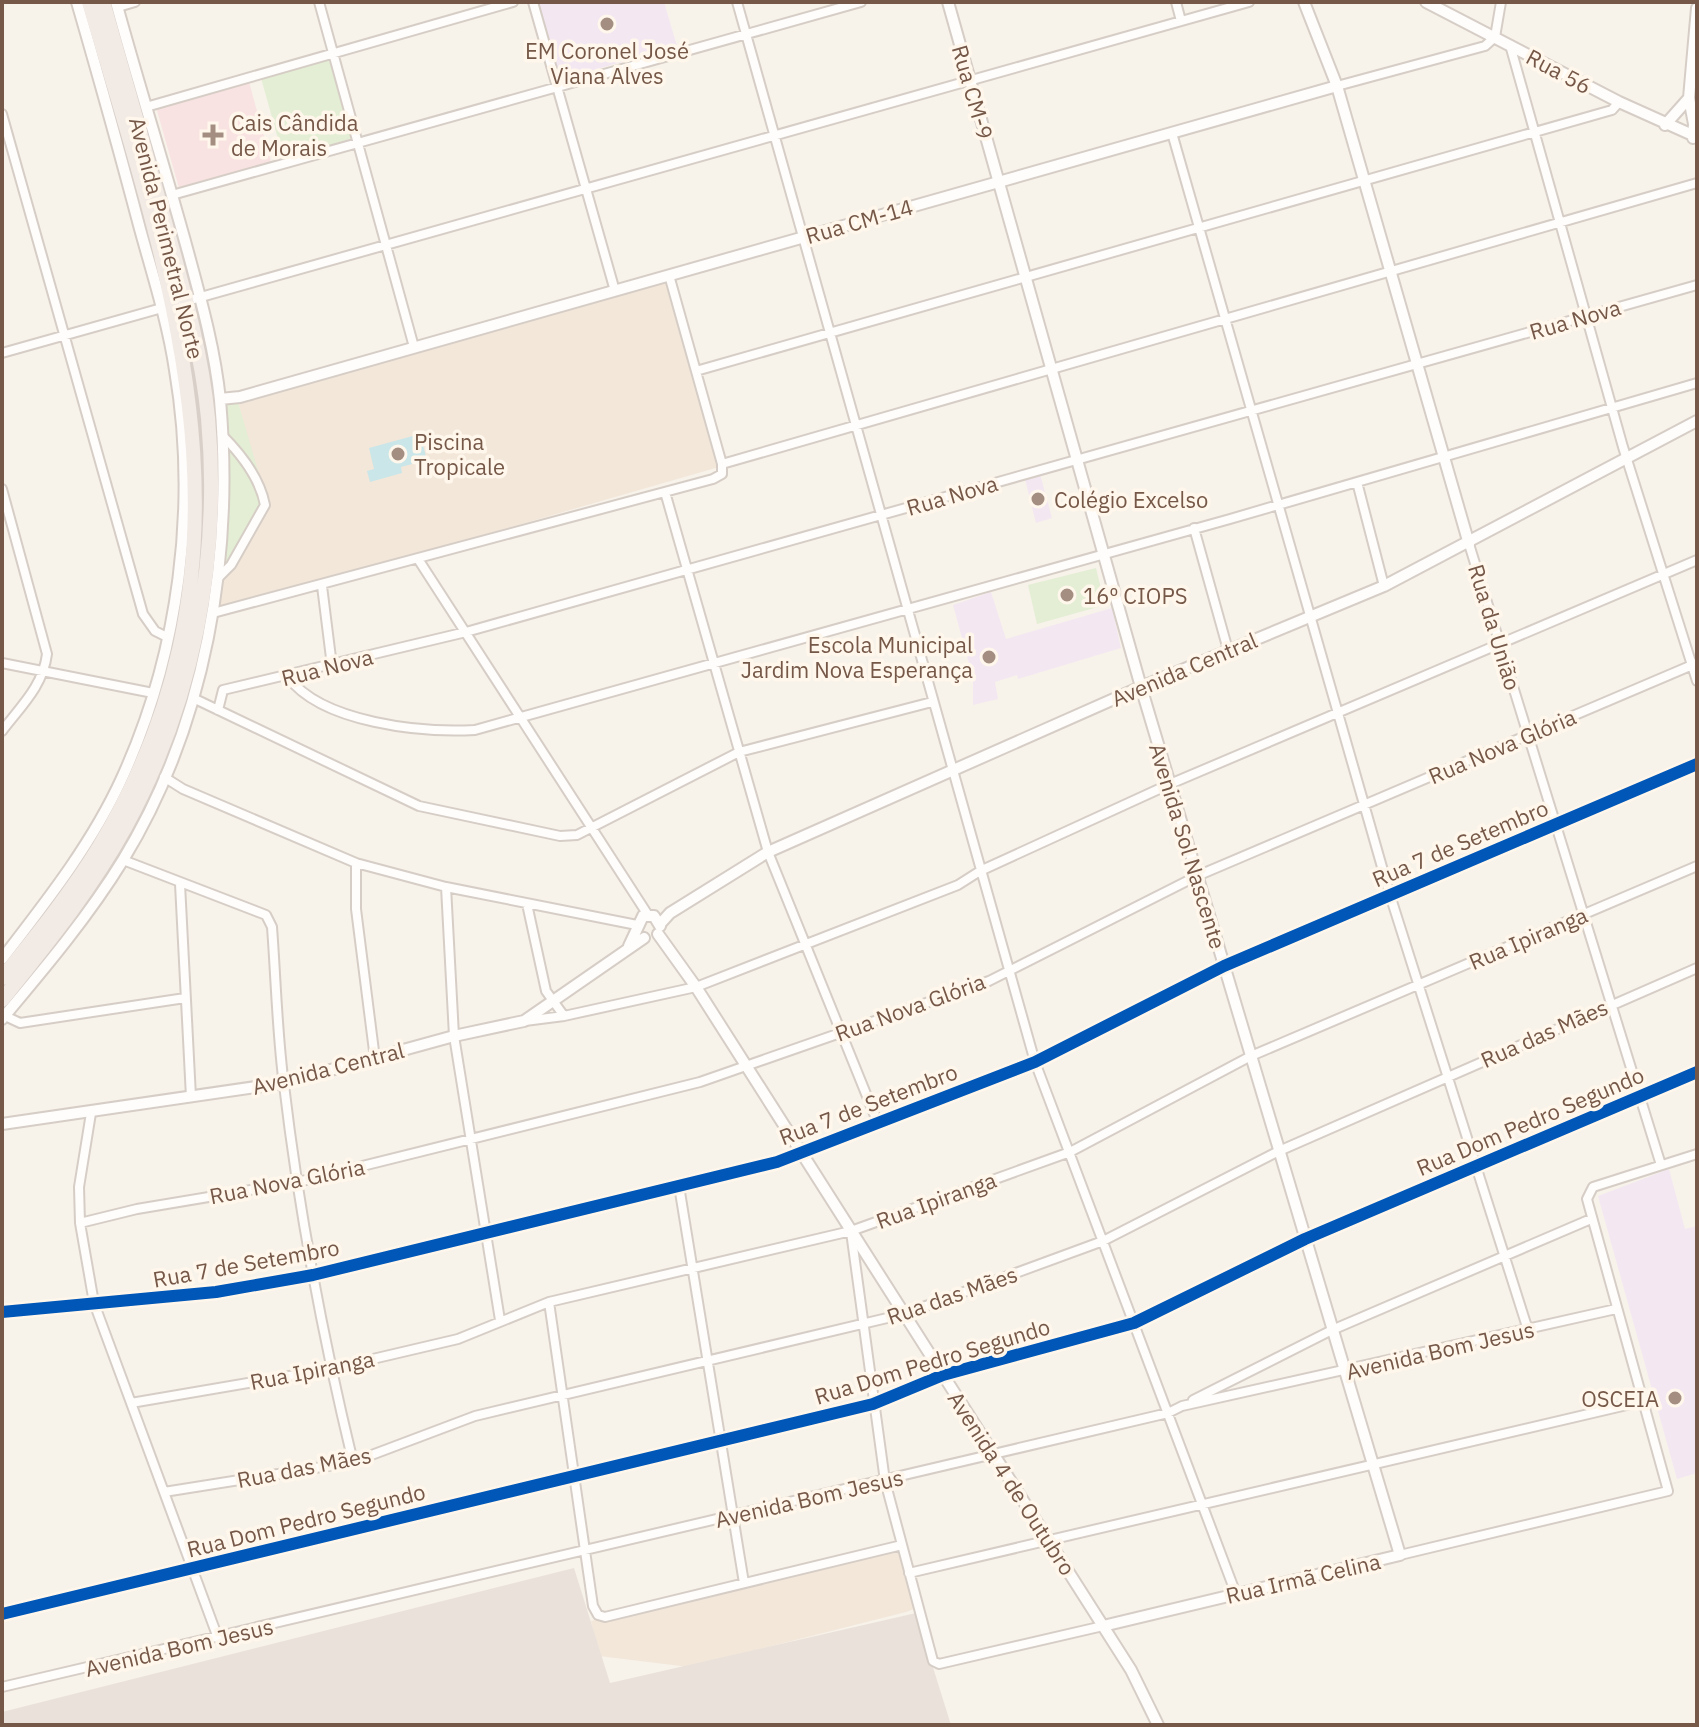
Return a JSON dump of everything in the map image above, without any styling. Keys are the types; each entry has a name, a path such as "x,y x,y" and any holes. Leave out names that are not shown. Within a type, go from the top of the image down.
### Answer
{"highway":[{"name":"Avenida Perimetral Norte","path":"2,978 98,848 143,759 172,679 185,621 196,484 181,303 89,2"},
{"name":"Avenida Perimetral Norte","path":"2,1000 69,916 121,836 150,779 182,692 196,633 211,519 208,417 112,4"},
{"path":"181,419 195,459"},
{"path":"184,512 196,484"},
{"path":"122,779 143,759 144,722"}],"street":[{"path":"77,2 181,303 220,399 224,499 213,613 193,698 164,777 123,860 90,908 4,1018 20,1023 185,998"},
{"path":"2,959 74,864 122,779 153,693 179,575 184,512 181,419 175,370 181,303 172,195 112,4 135,2"},
{"path":"319,2 414,347"},
{"path":"146,107 513,2"},
{"path":"533,2 615,291"},
{"path":"737,2 1035,1062 1236,1594"},
{"path":"172,195 861,2"},
{"name":"Rua CM-9","path":"948,2 998,182"},
{"path":"1176,2 1181,21"},
{"path":"2,353 1249,2"},
{"name":"Rua da União","path":"1304,2 1337,86 1469,544 1661,1165"},
{"name":"Rua 56","path":"1426,2 1665,125 1696,135"},
{"path":"1495,37 1501,2"},
{"path":"1696,135 1693,99 1697,8"},
{"name":"Rua CM-14","path":"220,399 240,397 1485,46 1495,37"},
{"path":"1510,45 1627,458 1697,681"},
{"path":"1665,125 1693,99"},
{"path":"696,371 1612,110 1619,102"},
{"path":"2,114 143,614 155,631 167,637"},
{"path":"1172,133 1390,895 1528,1330"},
{"name":"Avenida Sol Nascente","path":"998,182 1141,687 1400,1555"},
{"path":"213,613 713,479 722,469 855,427 1561,225 1697,183"},
{"path":"669,275 722,469"},
{"name":"Rua Nova","path":"218,710 223,690 288,677 466,632 1697,285"},
{"path":"288,677 296,688 340,710 382,725 428,732 475,730 1697,383"},
{"name":"Avenida Central","path":"2,1124 283,1083 454,1036 524,1021 552,1004 629,946 639,931 768,852 1141,687 1384,586 1469,544 1697,421"},
{"path":"218,578 231,565 265,505 262,491 245,462 221,434"},
{"path":"1357,482 1384,586"},
{"path":"2,489 47,654 45,672 2,731"},
{"path":"665,492 768,852 877,1121"},
{"path":"1194,528 1228,650"},
{"path":"164,777 183,789 356,863 639,931 655,922 418,559"},
{"path":"524,1021 564,1016 696,987 958,885 980,871 1170,784 1697,560"},
{"path":"322,586 332,666"},
{"path":"2,663 153,693"},
{"name":"Rua Nova Glória","path":"80,1223 137,1209 298,1182 747,1067 989,981 1197,876 1694,664"},
{"path":"193,698 419,806 560,836 577,835 739,752 932,702"},
{"name":"Rua 7 de Setembro","path":"2,1312 216,1292 313,1275 777,1162 800,1150 1035,1062 1224,966 1697,764"},
{"path":"123,860 266,915 272,927 283,1083 330,1369 353,1462"},
{"path":"356,863 356,909 375,1059"},
{"name":"Rua Ipiranga","path":"131,1403 330,1369 458,1339 549,1302 851,1231 1070,1152 1251,1056 1697,866"},
{"path":"180,884 191,1097"},
{"path":"446,887 454,1036 500,1320"},
{"path":"527,904 552,1004 564,1016"},
{"name":"Avenida 4 de Outubro","path":"655,922 1131,1670 1158,1725"},
{"name":"Rua das Mães","path":"164,1492 353,1462 475,1416 904,1314 1103,1241 1279,1151 1697,968"},
{"name":"Rua Dom Pedro Segundo","path":"2,1614 873,1404 943,1375 1134,1323 1305,1239 1697,1072"},
{"path":"91,1113 79,1187 80,1223 94,1303 218,1638"},
{"path":"851,1231 885,1481 909,1573 1644,1401 1591,1219 1588,1191 1697,1154"},
{"path":"679,1186 744,1583"},
{"path":"1182,1406 1332,1330 1591,1219"},
{"path":"549,1302 593,1606 598,1615 605,1617 902,1545"},
{"name":"Avenida Bom Jesus","path":"2,1687 885,1481 1168,1413 1182,1406 1346,1372 1616,1309"},
{"path":"1222,1385 1228,1396"},
{"name":"Rua Irmã Celina","path":"909,1573 933,1661 939,1664 1103,1626 1668,1491 1644,1401"}],"shaded area":[{"name":"EM Coronel José Viana Alves","path":"537,2 664,2 677,46 559,80"},
{"name":"Cais Cândida de Morais","path":"249,82 271,162 179,188 156,107"},
{"path":"667,281 719,467 213,613 218,578 262,491 238,402"},
{"name":"Colégio Excelso","path":"1040,474 1052,518 1036,523 1025,479"},
{"path":"991,592 1006,639 1112,608 1121,648 1018,679 1017,675 995,682 998,699 973,705 973,678 953,605"},
{"name":"OSCEIA","path":"1669,1169 1685,1229 1697,1226 1697,1473 1677,1479 1598,1196"},
{"path":"902,1545 919,1607 906,1612 689,1667 599,1656 591,1621"},
{"path":"574,1568 610,1683 916,1613 951,1725 2,1725 2,1712"}],"green space":[{"path":"329,60 352,138 284,160 261,78"},
{"path":"220,399 238,402 265,505 218,578"},
{"name":"16º CIOPS","path":"1096,568 1105,605 1037,624 1028,585"}],"water":[{"name":"Piscina Tropicale","path":"420,434 427,460 401,467 402,473 370,482 367,471 374,469 369,448"}],"cycle path":[{"path":"2,1312 216,1292 313,1275 777,1162 1035,1062 1224,966 1697,764"},
{"path":"2,1614 873,1404 943,1375 1134,1323 1305,1239 1697,1072"}],"place":[{"name":"EM Coronel José Viana Alves","path":"607,24"},
{"name":"Cais Cândida de Morais","path":"213,135"},
{"name":"Piscina Tropicale","path":"398,454"},
{"name":"Colégio Excelso","path":"1038,499"},
{"name":"16º CIOPS","path":"1067,595"},
{"name":"Escola Municipal Jardim Nova Esperança","path":"989,657"},
{"name":"OSCEIA","path":"1675,1398"}]}
